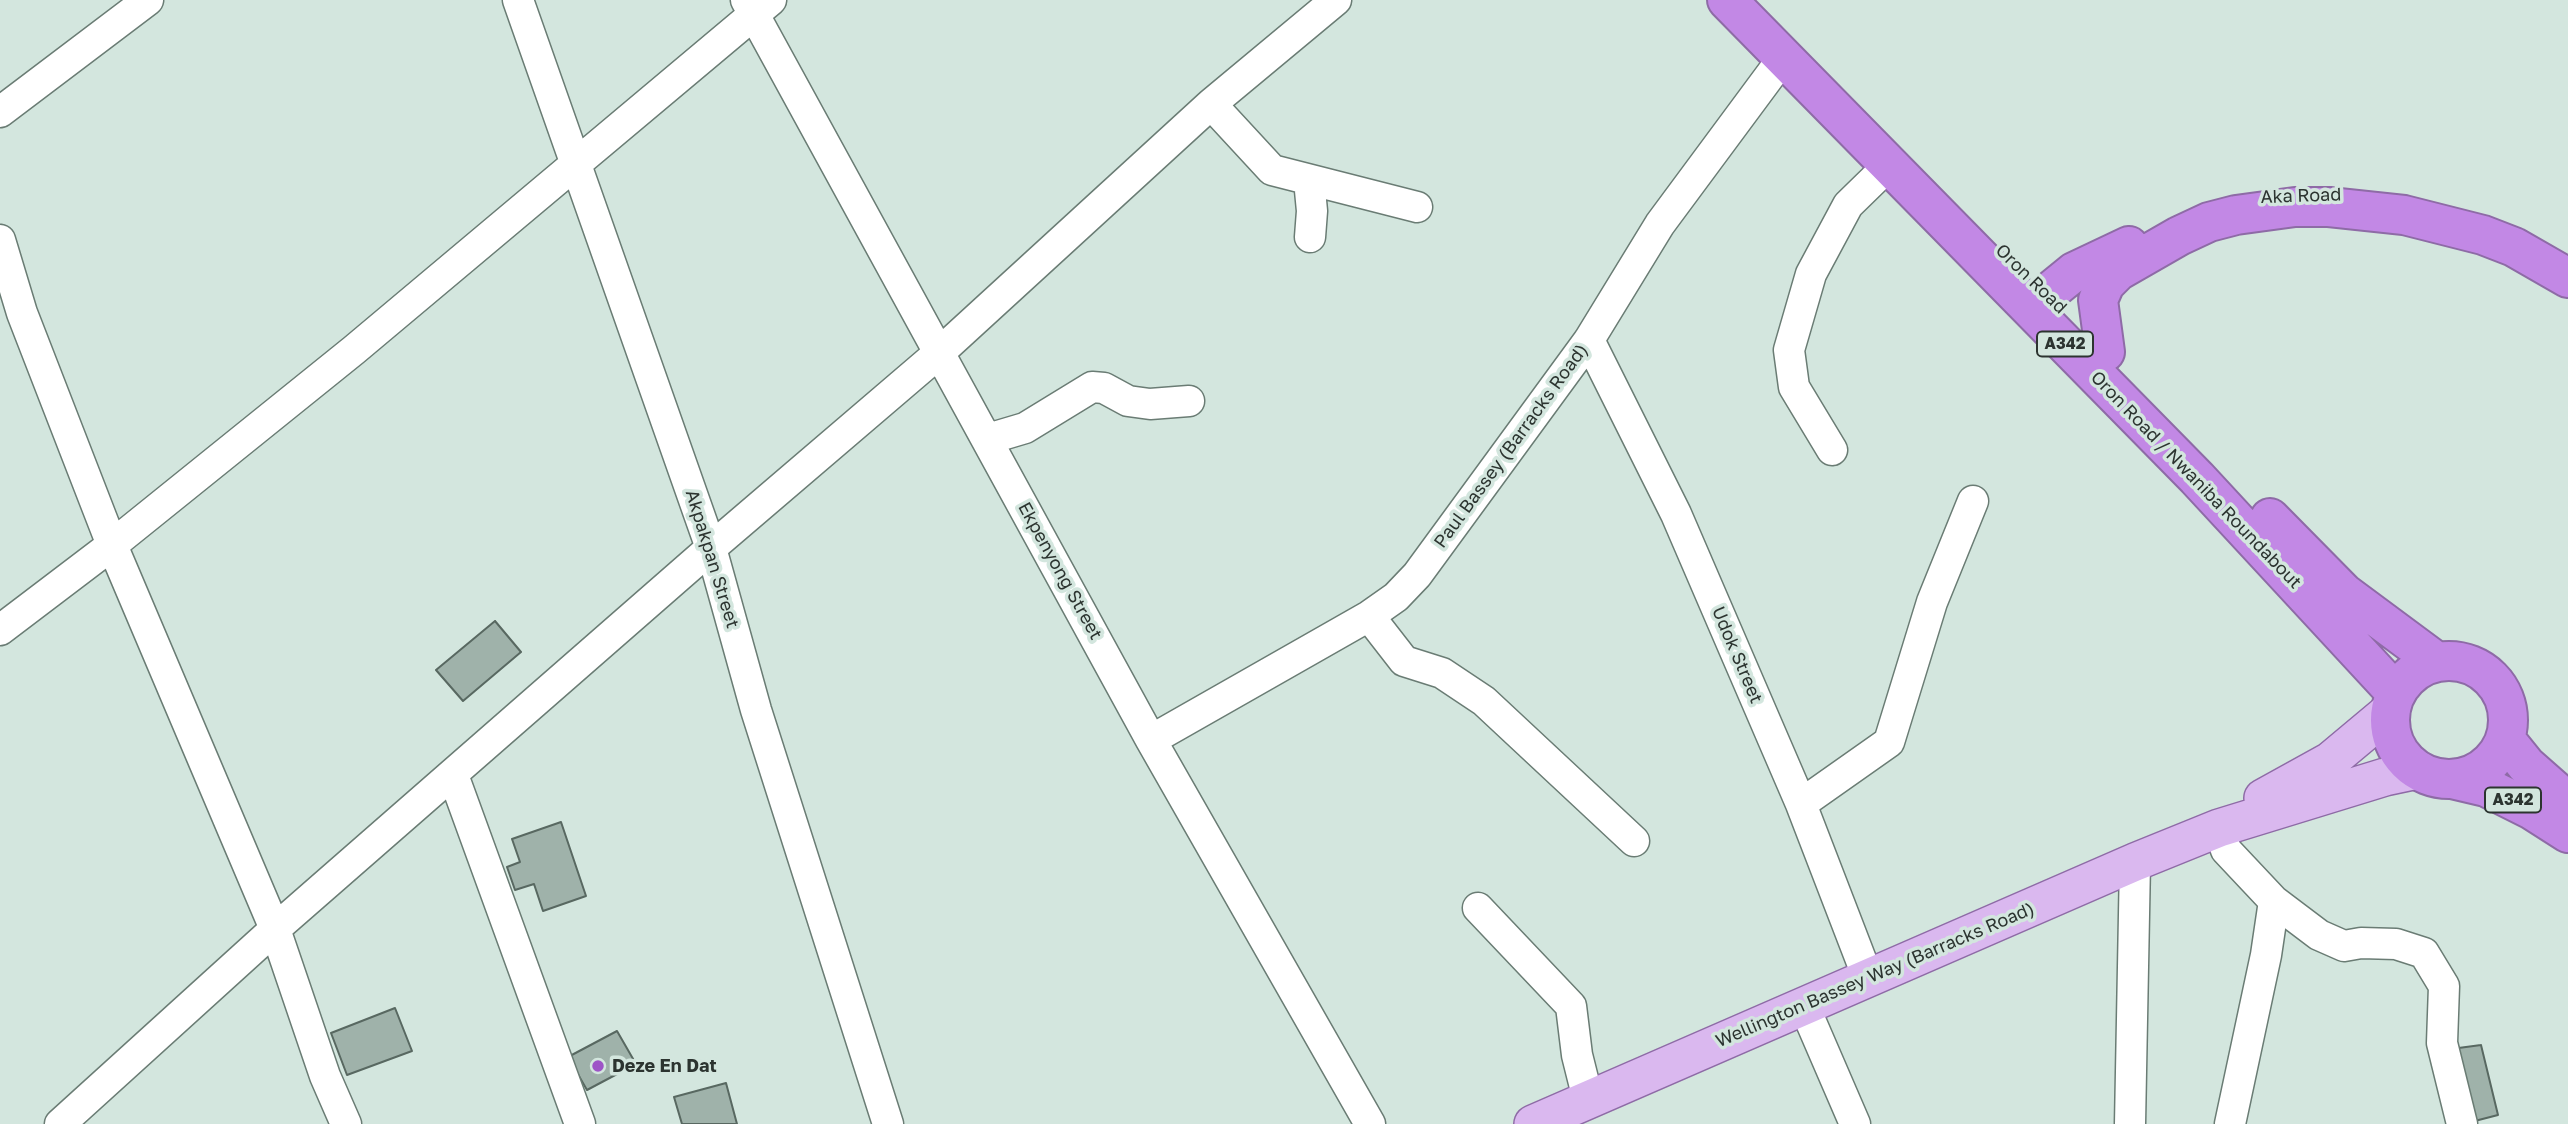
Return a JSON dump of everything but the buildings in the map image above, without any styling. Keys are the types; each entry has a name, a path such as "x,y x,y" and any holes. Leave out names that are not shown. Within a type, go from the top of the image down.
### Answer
{"highway":[{"name":"Oron Road / Nwaniba Roundabout","path":"1727,0 2197,478 2393,701"},
{"name":"Oron Road","path":"1756,0 2344,593 2437,662"},
{"name":"Aka Road","path":"2047,294 2074,272 2201,211 2252,198 2296,193 2387,197 2447,209 2523,234 2568,257"},
{"path":"2105,352 2098,300 2105,284 2118,271 2179,236 2210,222 2236,215 2295,207 2329,207 2404,215 2483,234 2514,247 2568,278"},
{"path":"2435,775 2404,759 2395,744 2390,727 2393,701 2406,679 2421,668 2437,662 2455,662 2472,666 2487,675 2499,688 2506,705 2508,722 2505,739"},
{"name":"A342","path":"2435,775 2469,776 2485,767 2497,755 2505,739 2526,765 2568,802"},
{"name":"A342","path":"2435,775 2486,787 2532,810 2568,833"}],"main road":[{"path":"2219,828 2263,797 2330,761 2393,701"},
{"path":"2219,828 2385,777 2435,775"},
{"name":"Wellington Bassey Way (Barracks Road)","path":"1533,1124 2219,828"}],"street":[{"path":"0,112 148,0"},
{"name":"Akpakpan Street","path":"518,0 711,548 756,710 888,1124"},
{"path":"61,1124 275,929 711,548 939,353 1211,104 1336,0"},
{"path":"0,630 112,545 354,350 757,5"},
{"name":"Ekpenyong Street","path":"757,5 939,353 1151,740 1370,1124"},
{"name":"Paul Bassey (Barracks Road)","path":"1151,740 1369,616 1396,597 1417,575 1589,340 1660,224 1783,58"},
{"path":"1211,104 1272,170 1417,207"},
{"path":"1832,450 1794,387 1789,350 1811,274 1848,205 1889,165"},
{"path":"1309,180 1312,211 1310,237"},
{"path":"0,240 22,313 112,545 275,929 325,1076 346,1124"},
{"name":"Udok Street","path":"1589,340 1676,514 1801,804 1868,978"},
{"path":"988,439 1025,428 1092,387 1104,388 1128,401 1139,403 1189,401"},
{"path":"1801,804 1889,742 1932,602 1973,501"},
{"path":"1369,616 1404,661 1442,673 1484,701 1634,841"},
{"path":"453,775 580,1124"},
{"path":"2219,828 2226,850 2274,901 2319,935 2344,946 2361,943 2396,944 2424,953 2444,986 2442,1043 2462,1124"},
{"path":"2130,1124 2135,862"},
{"path":"2230,1124 2266,955 2274,901"},
{"path":"1478,908 1571,1006 1577,1055 1588,1099"},
{"path":"1804,1006 1855,1124"}],"place":[{"name":"Deze En Dat","path":"598,1066"}]}
